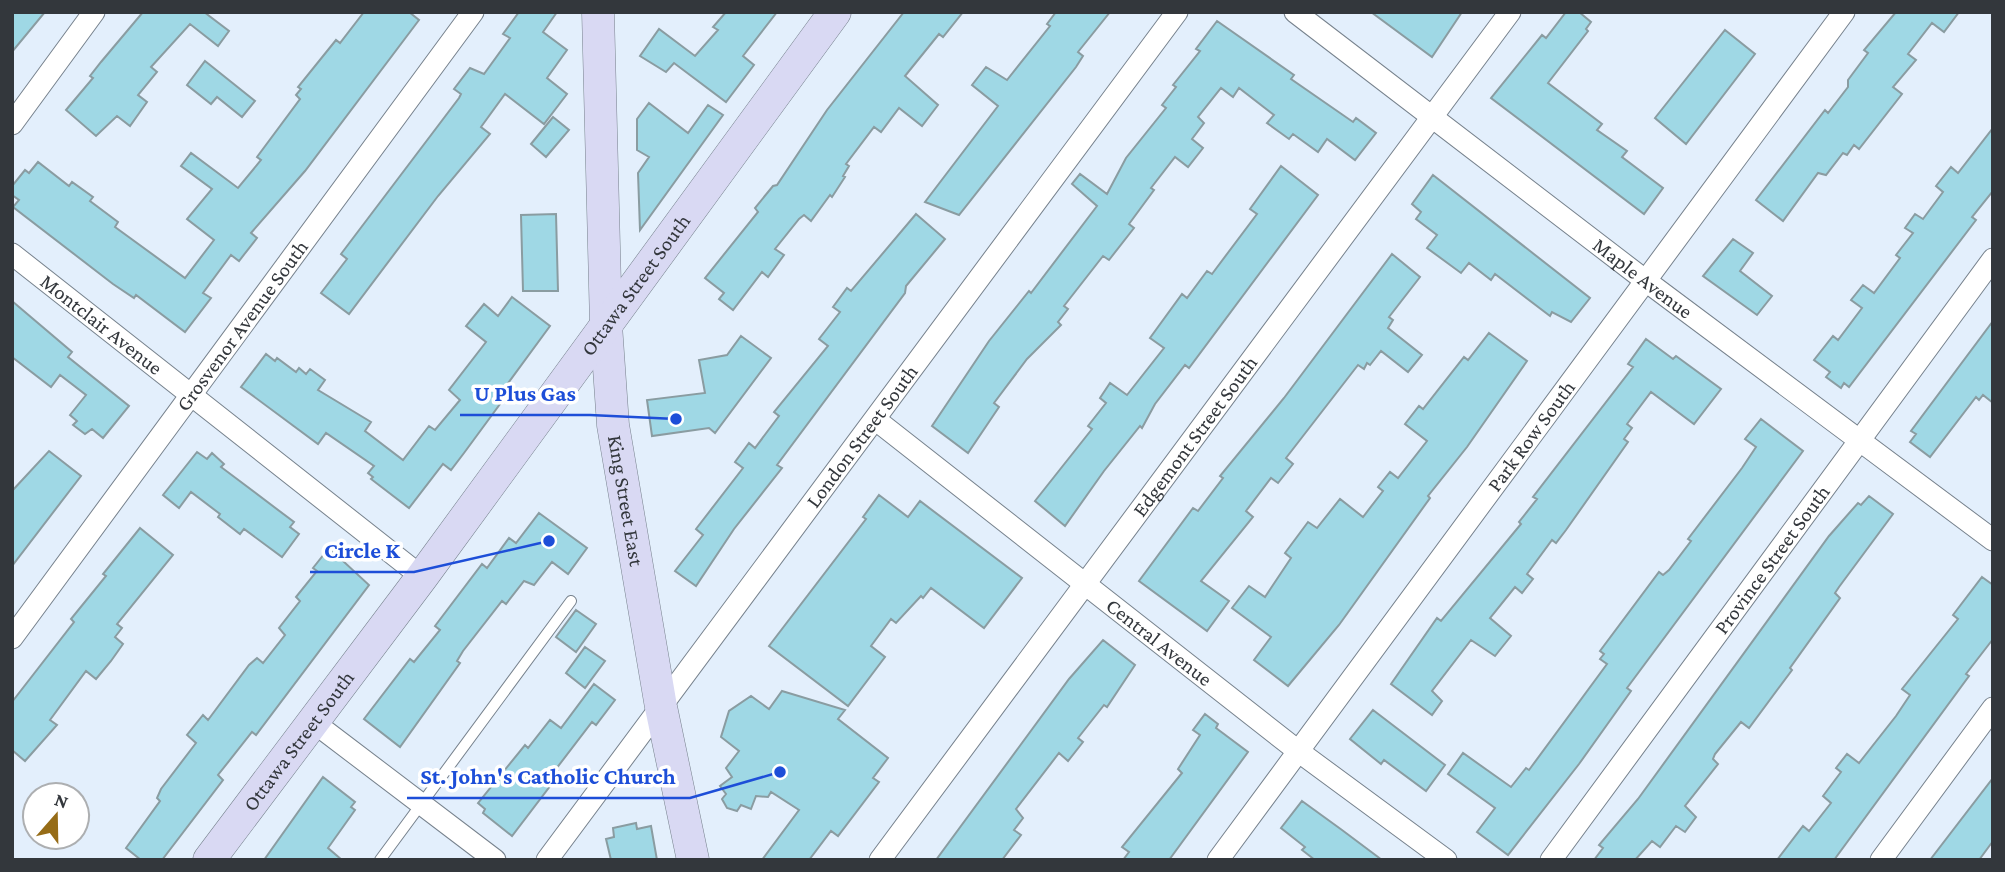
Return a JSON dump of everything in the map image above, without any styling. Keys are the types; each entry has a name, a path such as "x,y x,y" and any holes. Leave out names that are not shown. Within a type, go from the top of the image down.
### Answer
{"main road":[{"name":"King Street East","path":"598,12 606,325 613,425 661,707 694,860"},
{"name":"Ottawa Street South","path":"209,860 422,577 835,12"}],"street":[{"path":"12,124 94,12"},
{"name":"Grosvenor Avenue South","path":"12,638 472,12"},
{"name":"London Street South","path":"547,860 1177,12"},
{"name":"Maple Avenue","path":"1295,12 1646,281 1993,540"},
{"name":"Edgemont Street South","path":"880,860 1510,12"},
{"name":"Park Row South","path":"1218,860 1844,12"},
{"name":"Montclair Avenue","path":"12,254 422,577"},
{"name":"Province Street South","path":"1550,860 1857,439 1993,259"},
{"name":"Central Avenue","path":"876,420 1086,582 1298,751 1446,860"},
{"path":"1881,860 1993,708"},
{"path":"312,721 495,860"}],"lane":[{"path":"380,860 571,601"}],"building":[{"path":"12,12 45,12 12,52"},
{"path":"143,12 204,12 229,31 218,46 190,24 151,67 157,72 138,95 147,102 130,126 117,116 96,136 66,110 93,78 90,76 101,62"},
{"path":"364,12 409,12 419,20 305,171 251,233 257,238 239,261 231,255 203,293 211,298 185,332 136,295 134,298 113,284 13,207 19,200 12,195 12,186 25,170 29,173 38,162 69,186 72,182 93,197 90,201 118,222 115,227 185,278 214,240 187,219 212,189 181,166 191,153 238,188 261,160 257,157 300,99 296,95 301,89 298,87 336,40 340,43"},
{"path":"519,12 557,12 543,32 567,50 547,78 567,94 544,124 505,94 481,127 490,134 438,196 349,314 321,293 347,259 341,254 459,98 461,94 454,89 470,68 484,74 510,38 503,34"},
{"path":"726,12 777,12 743,56 754,65 726,102 674,63 666,72 640,56 659,29 695,56 718,30 713,27"},
{"path":"904,12 963,12 943,37 939,34 905,76 938,105 922,126 899,108 881,132 874,127 846,164 849,166 843,176 845,177 832,197 830,195 811,221 804,215 799,219 775,249 784,255 768,277 762,272 733,310 719,299 724,293 705,278 758,212 755,208 773,186 777,185 827,110"},
{"path":"1056,12 1110,12 1078,52 1083,56 1076,67 959,215 925,202 998,106 972,85 986,67 1007,80 1050,26 1047,24"},
{"path":"1371,12 1462,12 1432,57"},
{"path":"1566,12 1579,12 1591,22 1586,29 1588,31 1548,83 1602,124 1597,130 1627,151 1622,157 1663,188 1644,214 1491,98 1542,35 1546,38"},
{"path":"1896,12 1959,12 1944,32 1932,23 1908,54 1916,60 1893,87 1902,94 1859,149 1854,145 1847,155 1843,153 1826,175 1818,173 1783,221 1756,200 1825,110 1828,113 1848,87 1848,80 1868,53 1864,50"},
{"path":"1217,21 1294,75 1291,79 1353,122 1356,118 1376,133 1355,160 1327,139 1318,152 1293,134 1289,139 1267,123 1274,115 1239,88 1233,97 1221,88 1198,117 1204,123 1192,139 1203,148 1188,167 1175,157 1151,188 1154,190 1129,224 1134,228 1109,260 1103,256 1064,306 1068,309 1058,322 1061,325 1027,359 994,403 999,407 968,453 932,426 989,341 1029,291 1031,293 1097,206 1072,184 1080,174 1107,194 1126,158 1166,108 1162,105 1176,87 1173,85 1200,51 1196,49"},
{"path":"1725,30 1755,54 1686,144 1655,118"},
{"path":"205,61 255,101 242,117 217,97 211,104 187,85"},
{"path":"649,103 688,133 708,105 723,115 640,230 638,173 649,157 637,150 637,119"},
{"path":"553,117 569,130 546,157 531,144"},
{"path":"1993,128 1993,191 1972,217 1976,220 1849,387 1844,383 1841,388 1826,377 1830,372 1814,360 1833,336 1838,340 1862,308 1851,300 1863,285 1874,293 1900,258 1896,255 1913,233 1905,228 1915,214 1923,219 1943,192 1936,186 1951,167 1958,173"},
{"path":"1281,166 1318,195 1189,368 1185,365 1155,404 1142,428 1140,426 1104,471 1065,526 1035,501 1092,429 1088,426 1106,403 1100,398 1110,383 1127,395 1164,348 1150,338 1182,294 1187,298 1207,271 1212,274 1257,214 1250,209"},
{"path":"1433,175 1590,298 1571,322 1552,312 1550,316 1495,274 1491,280 1469,263 1461,273 1427,248 1437,235 1416,219 1421,212 1412,204"},
{"path":"556,214 558,291 523,291 521,215"},
{"path":"916,214 945,239 906,286 905,293 777,465 782,468 734,529 696,586 675,571 703,535 696,529 743,468 735,462 749,443 755,448 779,416 774,412 828,346 819,339 840,312 833,307 847,288 851,291"},
{"path":"1733,239 1753,253 1740,271 1772,296 1757,315 1703,276"},
{"path":"1392,254 1420,277 1389,317 1393,320 1388,328 1422,355 1408,372 1381,351 1364,369 1358,365 1286,458 1293,464 1278,483 1271,478 1246,511 1253,517 1201,581 1229,601 1207,631 1139,581 1193,508 1198,511 1223,478 1220,476 1284,398"},
{"path":"512,297 550,326 495,401 500,404 451,470 443,464 409,508 371,479 373,477 368,473 374,466 326,433 318,444 241,387 266,354 275,361 277,358 296,372 299,368 306,374 310,369 325,380 318,390 371,422 365,431 403,460 429,426 435,430 460,400 449,390 486,342 466,326 484,304 498,316"},
{"path":"12,301 72,352 68,357 129,406 103,438 92,429 85,434 73,425 77,421 70,415 86,395 60,375 51,387 12,357"},
{"path":"1993,321 1993,403 1983,395 1979,400 1976,397 1930,457 1910,442 1916,434 1911,431"},
{"path":"1489,333 1527,361 1467,447 1428,496 1430,498 1339,625 1288,686 1254,660 1271,637 1232,608 1249,586 1265,597 1291,558 1285,553 1308,522 1317,528 1340,499 1363,517 1383,491 1378,487 1390,472 1398,478 1427,441 1405,424 1419,406 1423,409 1464,357 1468,360"},
{"path":"741,336 771,358 715,433 709,428 652,436 647,400 705,393 699,360 727,355"},
{"path":"1646,339 1673,359 1676,356 1721,389 1694,424 1651,392 1627,424 1632,428 1624,439 1628,442 1566,530 1556,543 1552,540 1527,574 1533,579 1522,593 1515,587 1490,618 1511,636 1495,656 1471,640 1432,691 1442,701 1432,715 1391,684 1437,618 1441,621 1521,524 1519,522 1537,499 1533,497 1633,367 1628,364"},
{"path":"1761,419 1803,451 1627,688 1631,691 1579,764 1508,855 1477,832 1495,808 1448,774 1463,753 1511,787 1526,768 1529,770 1607,664 1600,659 1604,654 1600,651 1659,572 1663,575 1669,570 1691,541 1688,539 1756,447 1745,439"},
{"path":"49,451 81,476 12,566 12,491"},
{"path":"197,452 207,459 212,453 224,464 221,467 294,522 290,527 299,534 282,557 244,529 240,534 218,517 220,514 191,492 179,508 163,495"},
{"path":"879,495 908,517 920,501 1022,578 984,628 931,588 896,623 891,619 871,646 885,657 848,706 769,646 866,519 863,517"},
{"path":"1869,496 1893,514 1839,587 1835,593 1840,598 1749,728 1741,722 1715,754 1713,759 1718,764 1685,806 1696,817 1685,832 1676,826 1660,847 1652,841 1635,860 1594,860 1603,848 1599,845 1638,799 1829,536 1858,503 1861,505"},
{"path":"539,513 587,548 568,574 552,562 534,585 524,581 506,604 502,601 463,651 457,661 460,663 400,747 364,719 410,659 414,662 440,630 435,626 482,564 487,568 509,538 516,543"},
{"path":"140,528 173,555 117,624 122,628 115,637 123,644 111,661 96,679 86,671 50,720 57,725 25,761 12,750 12,702 74,622 71,619 106,576 103,574"},
{"path":"329,548 369,585 256,735 252,732 218,775 223,780 162,860 141,860 126,848 160,801 157,798 161,789 196,743 187,735 203,715 208,720 249,665 257,658 263,663 285,635 279,628 300,601 296,597 317,571 313,568"},
{"path":"1982,577 1993,585 1993,639 1966,674 1969,676 1834,860 1777,860 1803,826 1809,831 1831,803 1823,796 1841,772 1836,768 1847,754 1859,763 1896,716 1910,695 1902,689 1958,619 1953,615"},
{"path":"576,610 596,624 576,652 556,637"},
{"path":"1103,640 1135,665 1107,707 1104,705 1078,738 1083,742 1068,761 1059,753 1016,809 1023,818 1014,830 1021,835 1002,860 936,860 1069,679"},
{"path":"585,647 605,661 585,688 566,673"},
{"path":"594,684 615,700 596,725 592,722 556,769 560,773 512,836 483,813 485,809 478,803 525,745 528,748 550,720 561,728"},
{"path":"782,691 845,710 838,719 888,758 873,778 879,782 838,836 831,831 809,860 762,860 799,810 771,792 768,797 756,796 751,809 741,805 737,811 727,808 722,799 726,794 720,786 732,777 726,768 739,751 721,737 729,711 751,696 769,709"},
{"path":"1373,710 1445,765 1426,791 1384,760 1381,764 1350,739"},
{"path":"1205,714 1218,724 1216,728 1248,752 1169,860 1123,860 1129,852 1122,847 1182,773 1178,769 1200,735 1193,730"},
{"path":"323,777 355,802 351,807 355,810 328,848 342,860 264,860"},
{"path":"1993,778 1993,841 1979,860 1930,860"},
{"path":"1302,801 1382,860 1315,860 1302,850 1305,847 1281,828"},
{"path":"636,823 637,829 651,826 657,860 611,860 606,839 614,837 613,828"}],"place":[{"name":"U Plus Gas","path":"676,419"},
{"name":"Circle K","path":"549,541"},
{"name":"St. John's Catholic Church","path":"780,772"}]}
